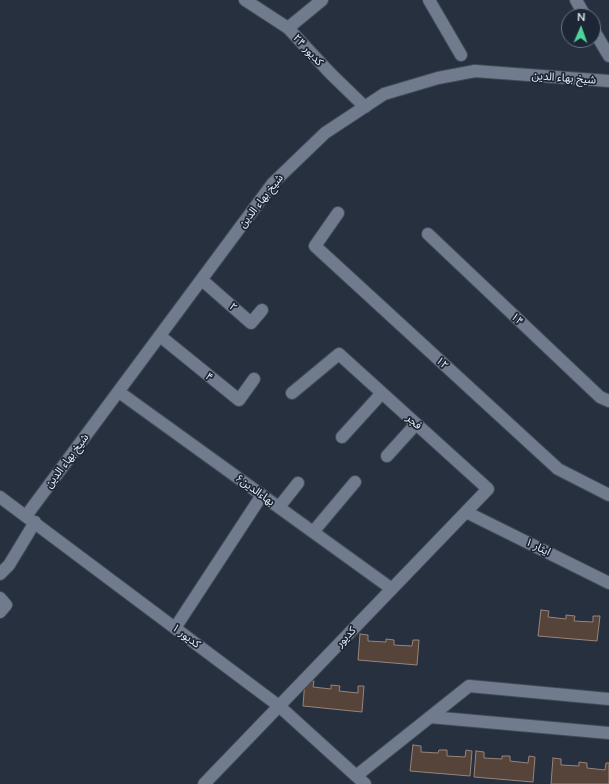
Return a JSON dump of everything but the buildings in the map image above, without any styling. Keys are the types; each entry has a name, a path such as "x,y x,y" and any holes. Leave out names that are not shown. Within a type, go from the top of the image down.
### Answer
{"street":[{"name":"کدیور ۲۴","path":"245,0 288,28 331,74 365,106"},
{"path":"288,28 322,0"},
{"path":"429,0 461,55"},
{"path":"601,42 609,56"},
{"name":"شیخ بهاء الدین","path":"0,574 9,565 31,519 119,392 160,336 273,183 325,133 384,94 438,78 475,71 609,81"},
{"name":"۱۲","path":"338,213 315,246 558,469 609,495"},
{"name":"۱۴","path":"428,234 600,397 609,401"},
{"name":"۲","path":"202,280 252,323 262,310"},
{"name":"۴","path":"160,336 239,400 254,379"},
{"name":"فجر","path":"292,393 339,354 488,489"},
{"name":"۶بهاءالدين","path":"119,392 392,589"},
{"path":"342,438 382,393"},
{"path":"387,456 416,424"},
{"path":"313,532 355,482"},
{"path":"279,507 298,483"},
{"name":"کدیور","path":"204,784 488,489"},
{"path":"175,628 262,495"},
{"name":"کدیور ۱","path":"0,497 279,706 365,784"},
{"name":"ایثار ۱","path":"466,512 609,583"},
{"path":"0,598 6,604 0,612"},
{"path":"356,776 470,686 609,699"},
{"path":"430,717 609,733"}]}
